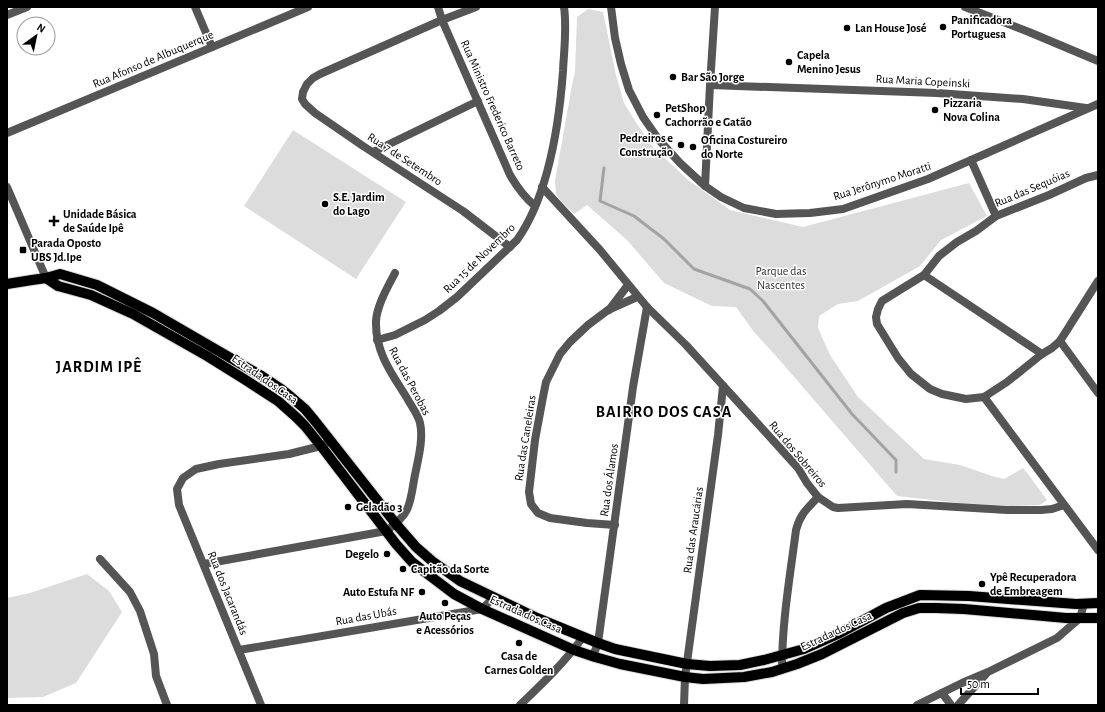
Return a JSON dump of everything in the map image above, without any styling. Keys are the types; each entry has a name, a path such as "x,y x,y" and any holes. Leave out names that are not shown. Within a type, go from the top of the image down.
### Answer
{"main road":[{"name":"Estrada dos Casa","path":"7,284 46,278 60,274 97,285 153,313 260,376 281,389 305,409 396,524 416,547 432,561 460,581 537,618 615,649 687,664 710,666 740,665 804,649 838,634 886,608 920,596 969,596 1019,601 1098,604"},
{"name":"Estrada dos Casa","path":"46,278 58,286 91,295 133,314 207,356 278,401 296,417 321,446 386,531 412,562 454,594 482,609 574,650 620,664 685,677 703,679 744,677 772,672 797,664 822,654 904,613 919,608 1098,618"},
{"path":"254,385 260,376"},
{"path":"898,603 904,613"}],"street":[{"path":"7,15 27,7"},
{"path":"195,7 212,47"},
{"name":"Rua Afonso de Albuquerque","path":"7,133 308,7"},
{"name":"Rua Ministro Frederico Barreto","path":"438,7 442,20 510,175 525,197 535,206"},
{"path":"442,20 476,7"},
{"name":"Rua Jerônymo Moratti","path":"611,7 621,64 629,90 643,117 675,157 706,186 721,197 744,208 776,214 810,213 850,206 928,179 1098,104"},
{"path":"706,186 715,7"},
{"path":"965,7 1098,61"},
{"name":"Rua 15 de Novembro","path":"377,340 396,335 439,311 457,297 510,247 524,230 535,206 549,164 558,118 565,42 565,8"},
{"name":"Rua 7 de Setembro","path":"442,20 333,67 313,78 307,84 302,98 306,104 320,116 463,211 510,247"},
{"name":"Rua Maria Copeinski","path":"710,85 965,95 1023,99 1087,108"},
{"path":"373,152 478,101"},
{"path":"972,160 996,216"},
{"name":"Rua das Sequóias","path":"984,397 966,399 942,394 925,386 911,374 902,364 877,324 876,317 882,301 924,275 939,256 996,216 1086,178 1098,175"},
{"path":"7,187 46,278"},
{"path":"542,187 600,250 638,297"},
{"name":"Rua das Perobas","path":"386,531 406,514 409,507 421,435 420,422 414,409 381,354 377,340 376,322 379,307 395,273"},
{"path":"924,275 1042,354"},
{"path":"1098,281 1060,341 1007,382 984,397 1098,550"},
{"name":"Rua das Caneleiras","path":"608,310 628,285"},
{"name":"Rua das Caneleiras","path":"614,525 550,518 538,512 531,504 529,492 535,440 546,382 560,354 588,325 608,310 638,297"},
{"name":"Rua dos Sobreiros","path":"638,297 686,345 798,468 818,497 833,507 838,508 907,504 1007,510 1042,510 1052,509 1064,505"},
{"name":"Rua dos Álamos","path":"593,656 598,643 634,387 647,307"},
{"path":"1060,341 1098,393"},
{"name":"Rua das Araucárias","path":"684,705 685,677 718,436 723,386"},
{"path":"321,446 331,441"},
{"name":"Rua dos Jacarandás","path":"261,705 179,505 177,489 184,478 196,469 219,464 289,454 321,446"},
{"path":"782,668 786,612 796,530 798,521 803,513 818,497"},
{"path":"204,564 386,531"},
{"path":"100,559 130,592 140,611 154,654 156,676 167,705"},
{"path":"482,609 494,597"},
{"path":"917,705 962,682 988,672 1057,638 1080,618 1084,604"},
{"name":"Rua das Ubás","path":"239,650 482,609"},
{"path":"520,705 574,650 583,637"},
{"path":"958,705 988,672"},
{"path":"942,693 951,705"}],"green space":[{"name":"Parque das Nascentes","path":"588,9 603,12 616,75 624,103 652,146 688,180 730,210 803,227 969,183 987,216 941,240 920,266 858,301 838,304 819,316 818,328 830,355 858,397 924,459 960,465 1004,479 1023,468 1047,500 1040,505 1012,506 960,503 897,496 754,332 736,307 712,306 664,283 627,240 587,205 574,214 562,202 556,194 555,181 575,72 577,17"},
{"name":"S.E. Jardim do Lago","path":"293,130 406,202 356,279 244,206"},
{"path":"87,574 109,591 122,612 76,683 43,697 7,698 7,598 30,593"}],"waterway":[{"path":"604,168 600,201 634,216 664,239 694,269 750,289 763,301 852,414 896,460 896,472"}],"place":[{"name":"Panificadora Portuguesa","path":"943,27"},
{"name":"Lan House José","path":"847,28"},
{"name":"Capela Menino Jesus","path":"789,62"},
{"name":"Bar São Jorge","path":"673,77"},
{"name":"Pizzaria Nova Colina","path":"935,110"},
{"name":"PetShop Cachorrão e Gatão","path":"657,115"},
{"name":"Pedreiros e Construção","path":"681,145"},
{"name":"Oficina Costureiro do Norte","path":"693,147"},
{"name":"S.E. Jardim do Lago","path":"325,204"},
{"name":"Unidade Básica de Saúde Ipê","path":"54,221"},
{"name":"Parada Oposto UBS Jd.Ipe","path":"23,250"},
{"name":"Geladão 3","path":"348,507"},
{"name":"Degelo","path":"387,554"},
{"name":"Capitão da Sorte","path":"403,569"},
{"name":"Ypê Recuperadora de Embreagem","path":"982,584"},
{"name":"Auto Estufa NF","path":"422,592"},
{"name":"Auto Peças e Acessórios","path":"445,603"},
{"name":"Casa de Carnes Golden","path":"519,643"}],"district":[{"name":"JARDIM IPÊ","path":"99,366"},
{"name":"BAIRRO DOS CASA","path":"664,411"}]}
